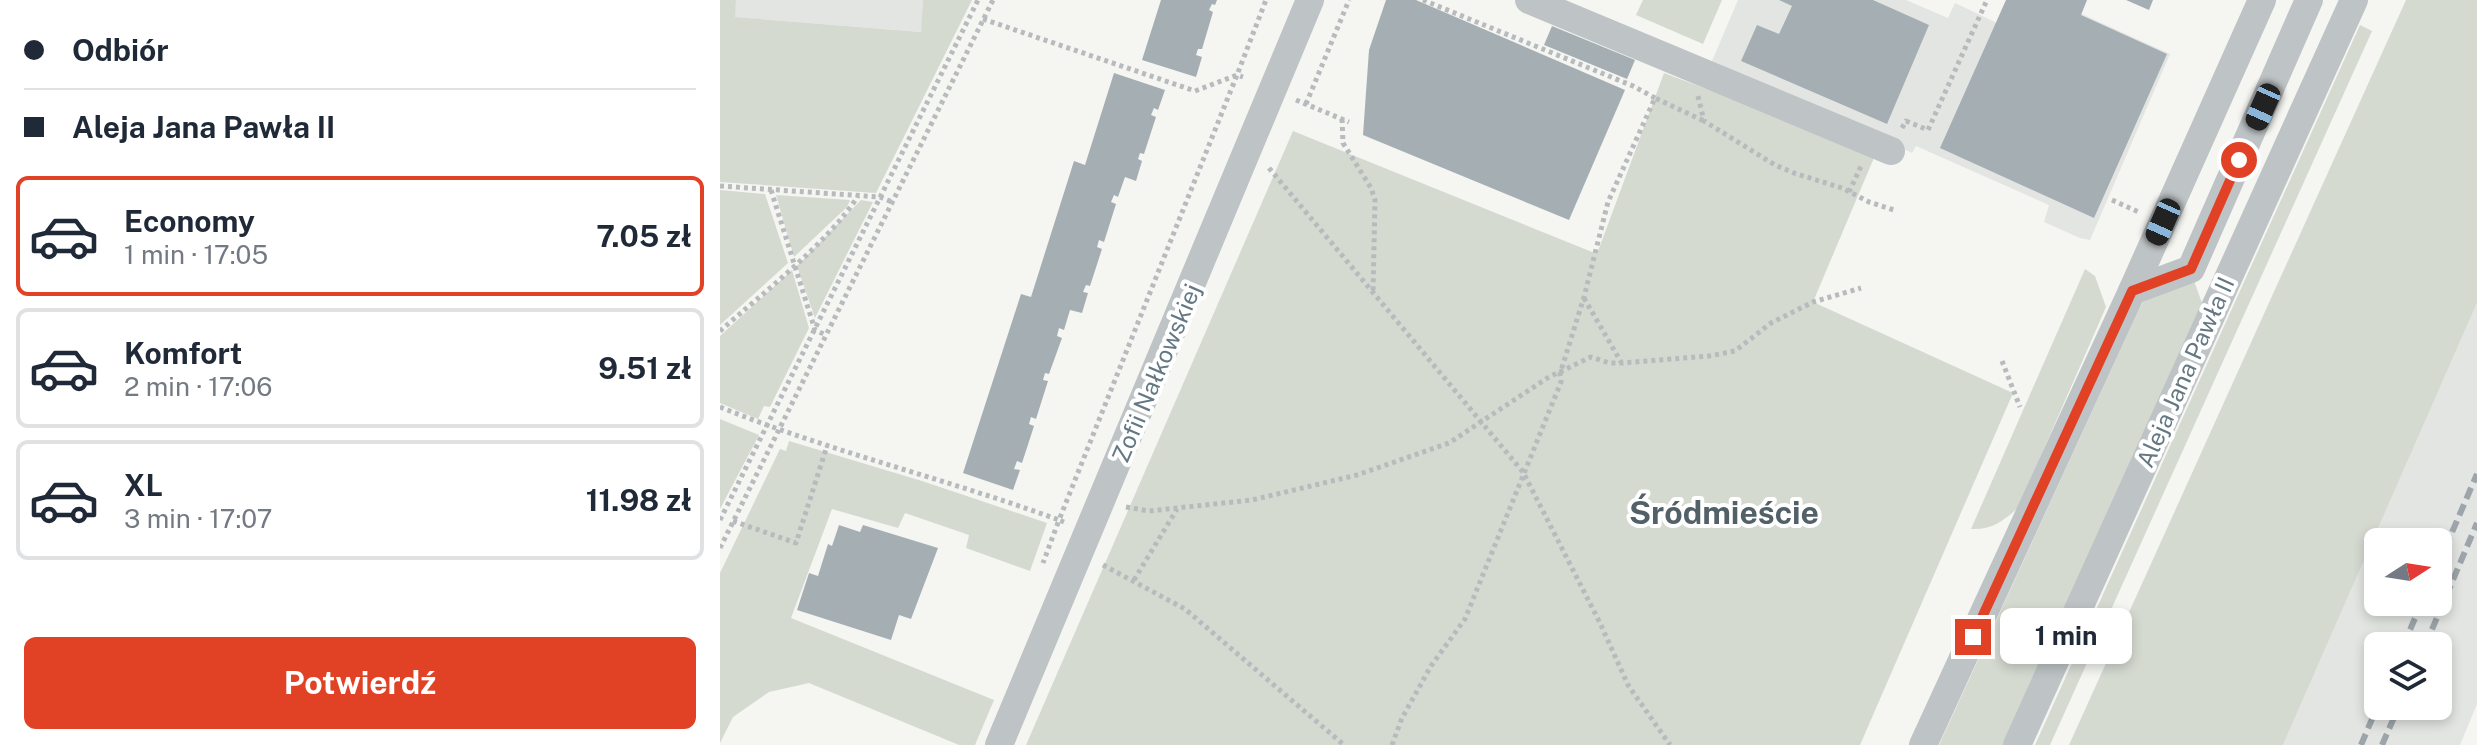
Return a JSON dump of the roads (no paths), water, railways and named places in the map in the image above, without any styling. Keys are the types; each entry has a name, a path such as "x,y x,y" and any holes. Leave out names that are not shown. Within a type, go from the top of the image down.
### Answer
{"street":[{"name":"Zofii Nałkowskiej","path":"999,745 1310,0"},
{"path":"1529,0 1891,151"},
{"path":"1923,745 2262,0"},
{"path":"2132,291 2191,269 2309,0"},
{"name":"Aleja Jana Pawła II","path":"2017,745 2354,0"}],"railway":[{"path":"2452,532 2477,474"},
{"path":"2431,632 2477,523"},
{"path":"2409,632 2416,616"},
{"path":"2361,745 2372,720"},
{"path":"2382,745 2393,720"}],"district":[{"name":"Śródmieście","path":"1724,512"}]}
